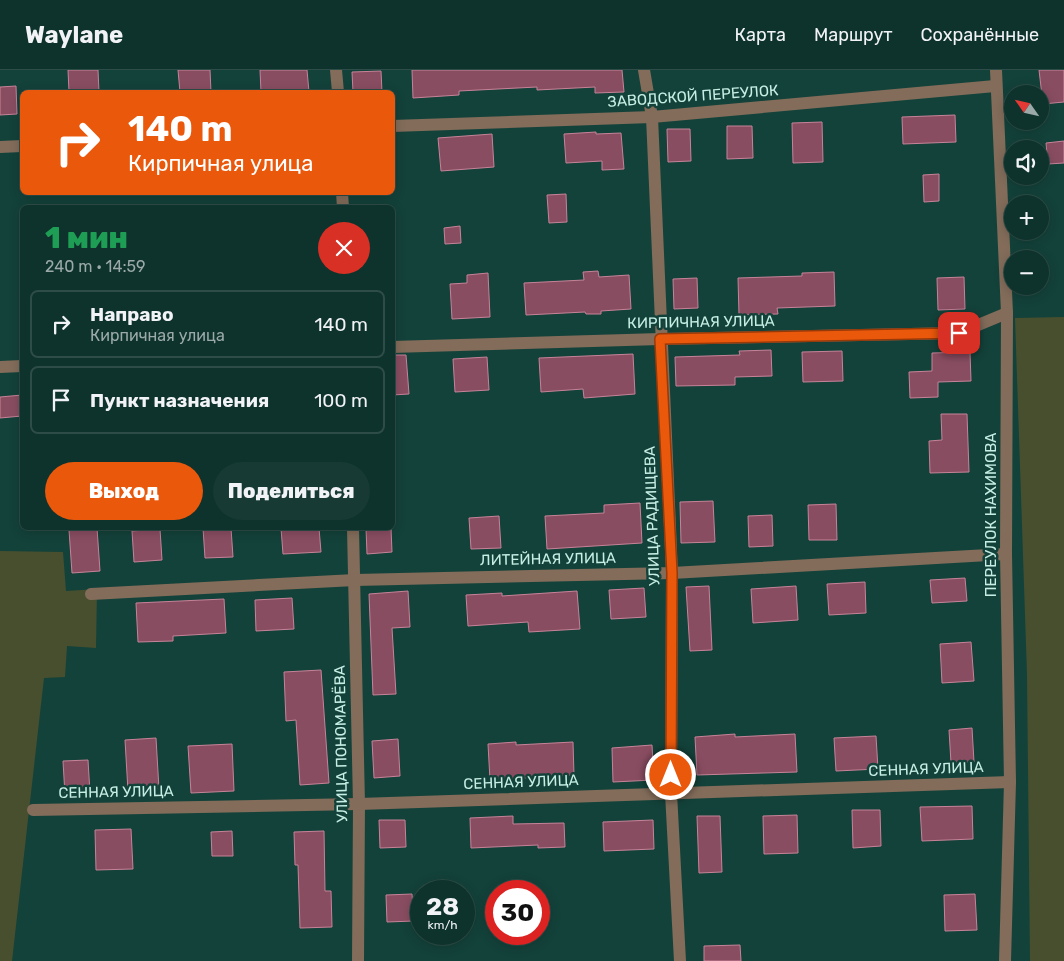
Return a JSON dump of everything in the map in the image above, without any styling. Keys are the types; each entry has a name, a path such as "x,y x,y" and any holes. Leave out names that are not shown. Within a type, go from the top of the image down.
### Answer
{"street":[{"path":"336,70 338,90"},
{"name":"УЛИЦА РАДИЩЕВА","path":"644,70 652,117 660,339 672,573 671,793 680,961"},
{"name":"ПЕРЕУЛОК НАХИМОВА","path":"996,70 995,86 1007,313 1006,554 1010,782 1004,961"},
{"name":"ЗАВОДСКОЙ ПЕРЕУЛОК","path":"395,126 652,117 995,86"},
{"path":"0,147 20,146"},
{"name":"КИРПИЧНАЯ УЛИЦА","path":"395,347 959,333 1007,313"},
{"path":"0,368 20,366"},
{"name":"УЛИЦА ПОНОМАРЁВА","path":"353,530 359,804 358,961"},
{"name":"ЛИТЕЙНАЯ УЛИЦА","path":"91,594 354,580 672,573 1006,554"},
{"name":"СЕННАЯ УЛИЦА","path":"33,810 359,804 1010,782"}],"green space":[{"path":"1064,317 1064,961 1030,961 1027,674 1015,318"},
{"path":"0,551 63,552 66,591 97,589 96,648 67,646 65,677 44,678 12,961 0,961"}],"building":[{"path":"68,70 98,70 99,90 69,90"},
{"path":"178,70 210,70 211,90 180,90"},
{"path":"260,70 307,70 309,90 261,90"},
{"path":"412,70 622,70 624,92 595,93 595,87 537,90 537,87 459,91 459,95 413,98"},
{"path":"1039,70 1064,70 1064,102 1049,103 1049,85 1041,85"},
{"path":"381,71 382,90 353,90 352,72"},
{"path":"16,86 17,114 0,115 0,87"},
{"path":"955,115 956,142 903,144 902,117"},
{"path":"822,122 823,162 793,163 792,123"},
{"path":"727,126 752,126 753,158 727,159"},
{"path":"667,129 690,129 691,161 668,162"},
{"path":"596,132 596,134 621,133 624,169 602,170 602,161 566,163 564,134"},
{"path":"492,134 494,167 441,171 438,138"},
{"path":"1064,141 1064,163 1049,164 1049,143"},
{"path":"939,174 939,201 924,202 923,175"},
{"path":"566,194 567,222 549,223 547,195"},
{"path":"460,226 461,243 445,244 444,228"},
{"path":"598,271 599,277 629,275 631,309 601,311 601,314 586,314 585,312 526,315 524,283 584,280 583,272"},
{"path":"834,272 835,306 777,308 778,314 739,315 738,278 802,276 802,273"},
{"path":"488,273 490,317 452,319 450,284 467,283 467,275"},
{"path":"964,277 965,309 938,310 937,278"},
{"path":"697,278 698,308 674,309 673,279"},
{"path":"771,350 772,376 735,377 735,385 676,386 675,357 740,355 739,351"},
{"path":"842,351 843,381 803,382 802,352"},
{"path":"970,352 971,381 938,382 938,397 910,398 909,372 932,371 932,353"},
{"path":"633,354 635,394 584,398 583,389 541,392 539,358"},
{"path":"395,355 406,355 409,394 395,395"},
{"path":"487,357 489,390 455,392 453,359"},
{"path":"20,395 20,416 0,418 0,397"},
{"path":"941,414 967,414 969,472 930,473 929,441 942,440"},
{"path":"713,501 715,542 681,543 680,502"},
{"path":"640,503 642,543 547,549 545,516 604,513 604,505"},
{"path":"836,504 837,540 809,540 808,505"},
{"path":"772,515 773,546 749,547 748,516"},
{"path":"499,516 501,548 471,549 469,518"},
{"path":"69,530 97,530 100,571 72,573"},
{"path":"160,530 162,560 134,562 132,531"},
{"path":"203,530 231,530 233,557 205,558"},
{"path":"281,530 319,530 321,552 283,554"},
{"path":"366,530 391,530 392,552 367,554"},
{"path":"965,578 967,601 932,603 930,580"},
{"path":"865,582 866,613 829,615 827,584"},
{"path":"709,586 712,650 690,651 686,587"},
{"path":"796,586 798,620 753,623 751,589"},
{"path":"644,588 646,617 611,619 609,590"},
{"path":"408,591 410,627 392,628 396,694 373,695 369,594"},
{"path":"577,591 580,629 529,632 528,622 468,626 466,595 502,593 502,596"},
{"path":"292,598 294,629 256,631 255,600"},
{"path":"224,599 226,633 173,636 173,641 138,642 136,603"},
{"path":"971,642 974,681 942,683 940,644"},
{"path":"321,670 329,783 300,785 296,720 286,721 284,672"},
{"path":"972,728 974,762 951,763 949,730"},
{"path":"735,734 735,737 795,734 797,772 697,775 695,737"},
{"path":"876,736 878,769 836,771 834,738"},
{"path":"156,738 159,789 128,791 125,740"},
{"path":"398,739 400,776 374,778 372,741"},
{"path":"516,742 516,745 573,742 574,775 490,780 488,744"},
{"path":"232,744 234,791 191,793 188,746"},
{"path":"652,745 654,780 613,782 612,748"},
{"path":"88,760 90,793 65,795 63,761"},
{"path":"972,806 973,839 922,841 920,807"},
{"path":"852,810 880,810 881,846 853,848"},
{"path":"797,815 798,853 764,854 763,816"},
{"path":"513,816 513,824 564,823 565,847 538,848 538,845 471,848 470,818"},
{"path":"697,816 720,816 722,872 699,873"},
{"path":"379,820 405,820 406,847 380,848"},
{"path":"653,820 654,849 604,851 603,822"},
{"path":"131,829 133,869 96,870 95,830"},
{"path":"232,831 233,856 212,856 211,832"},
{"path":"324,831 325,891 331,891 332,927 300,928 298,865 295,865 294,832"},
{"path":"410,894 410,921 387,922 386,895"},
{"path":"975,894 977,930 945,931 944,895"},
{"path":"740,945 741,961 704,961 704,946"}],"route":[{"path":"671,775 672,573 660,339 959,333"}]}
